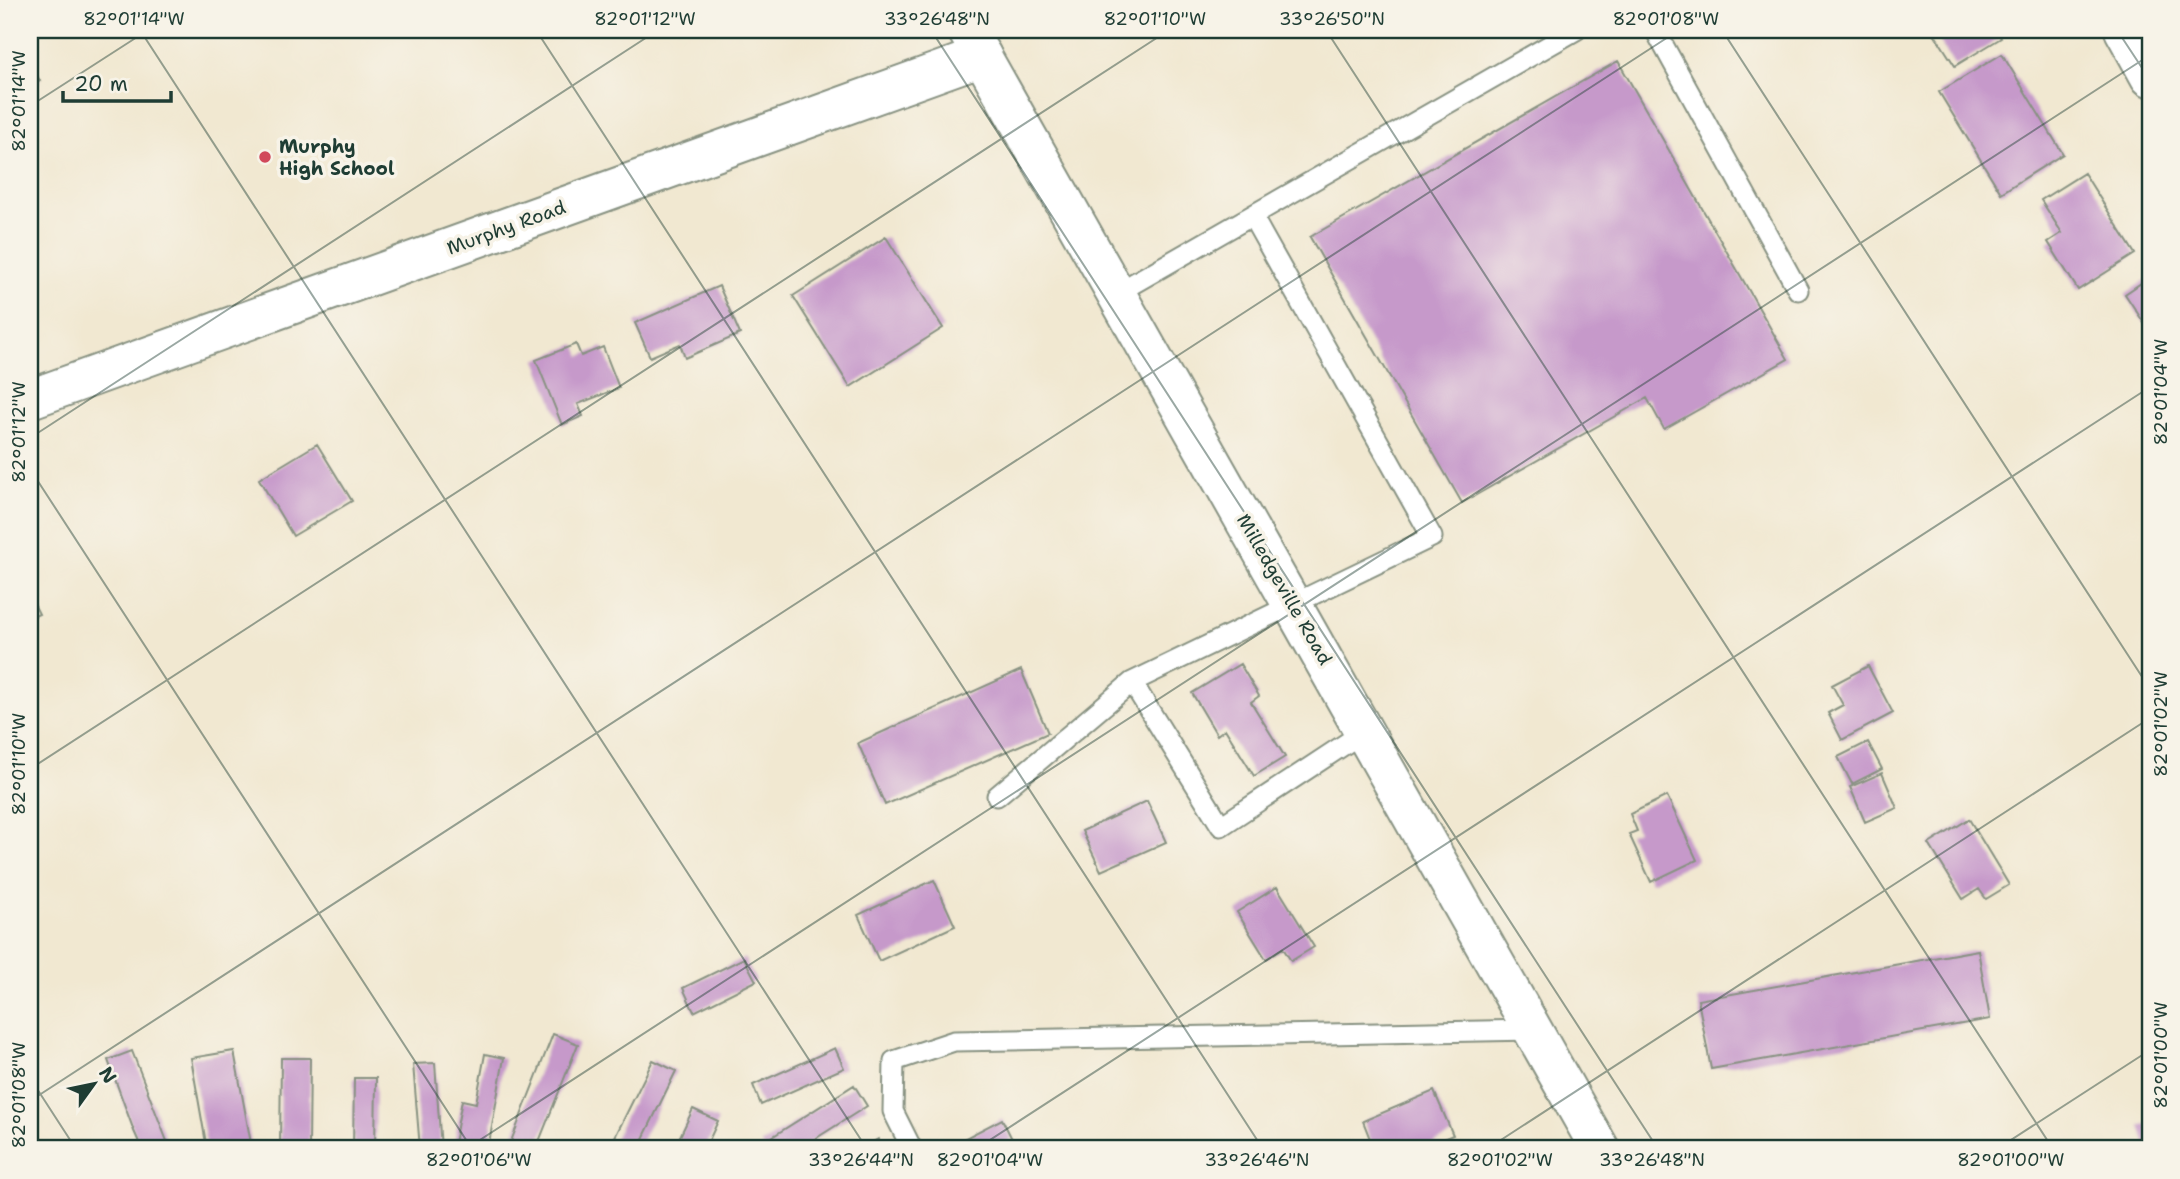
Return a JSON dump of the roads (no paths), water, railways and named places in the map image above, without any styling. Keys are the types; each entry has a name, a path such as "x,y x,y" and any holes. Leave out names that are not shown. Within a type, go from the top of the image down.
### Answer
{"street":[{"path":"2124,30 2150,77"},
{"name":"Milledgeville Road","path":"974,43 1294,604 1600,1149"},
{"name":"Murphy Road","path":"30,399 974,43"}],"lane":[{"path":"1115,294 1576,30"},
{"path":"1655,30 1798,290"},
{"path":"997,796 1132,682 1432,537 1252,216"},
{"path":"1132,682 1221,826 1365,731"},
{"path":"912,1149 893,1111 894,1061 954,1041 1532,1030"}],"place":[{"name":"Murphy High School","path":"265,157"}]}
